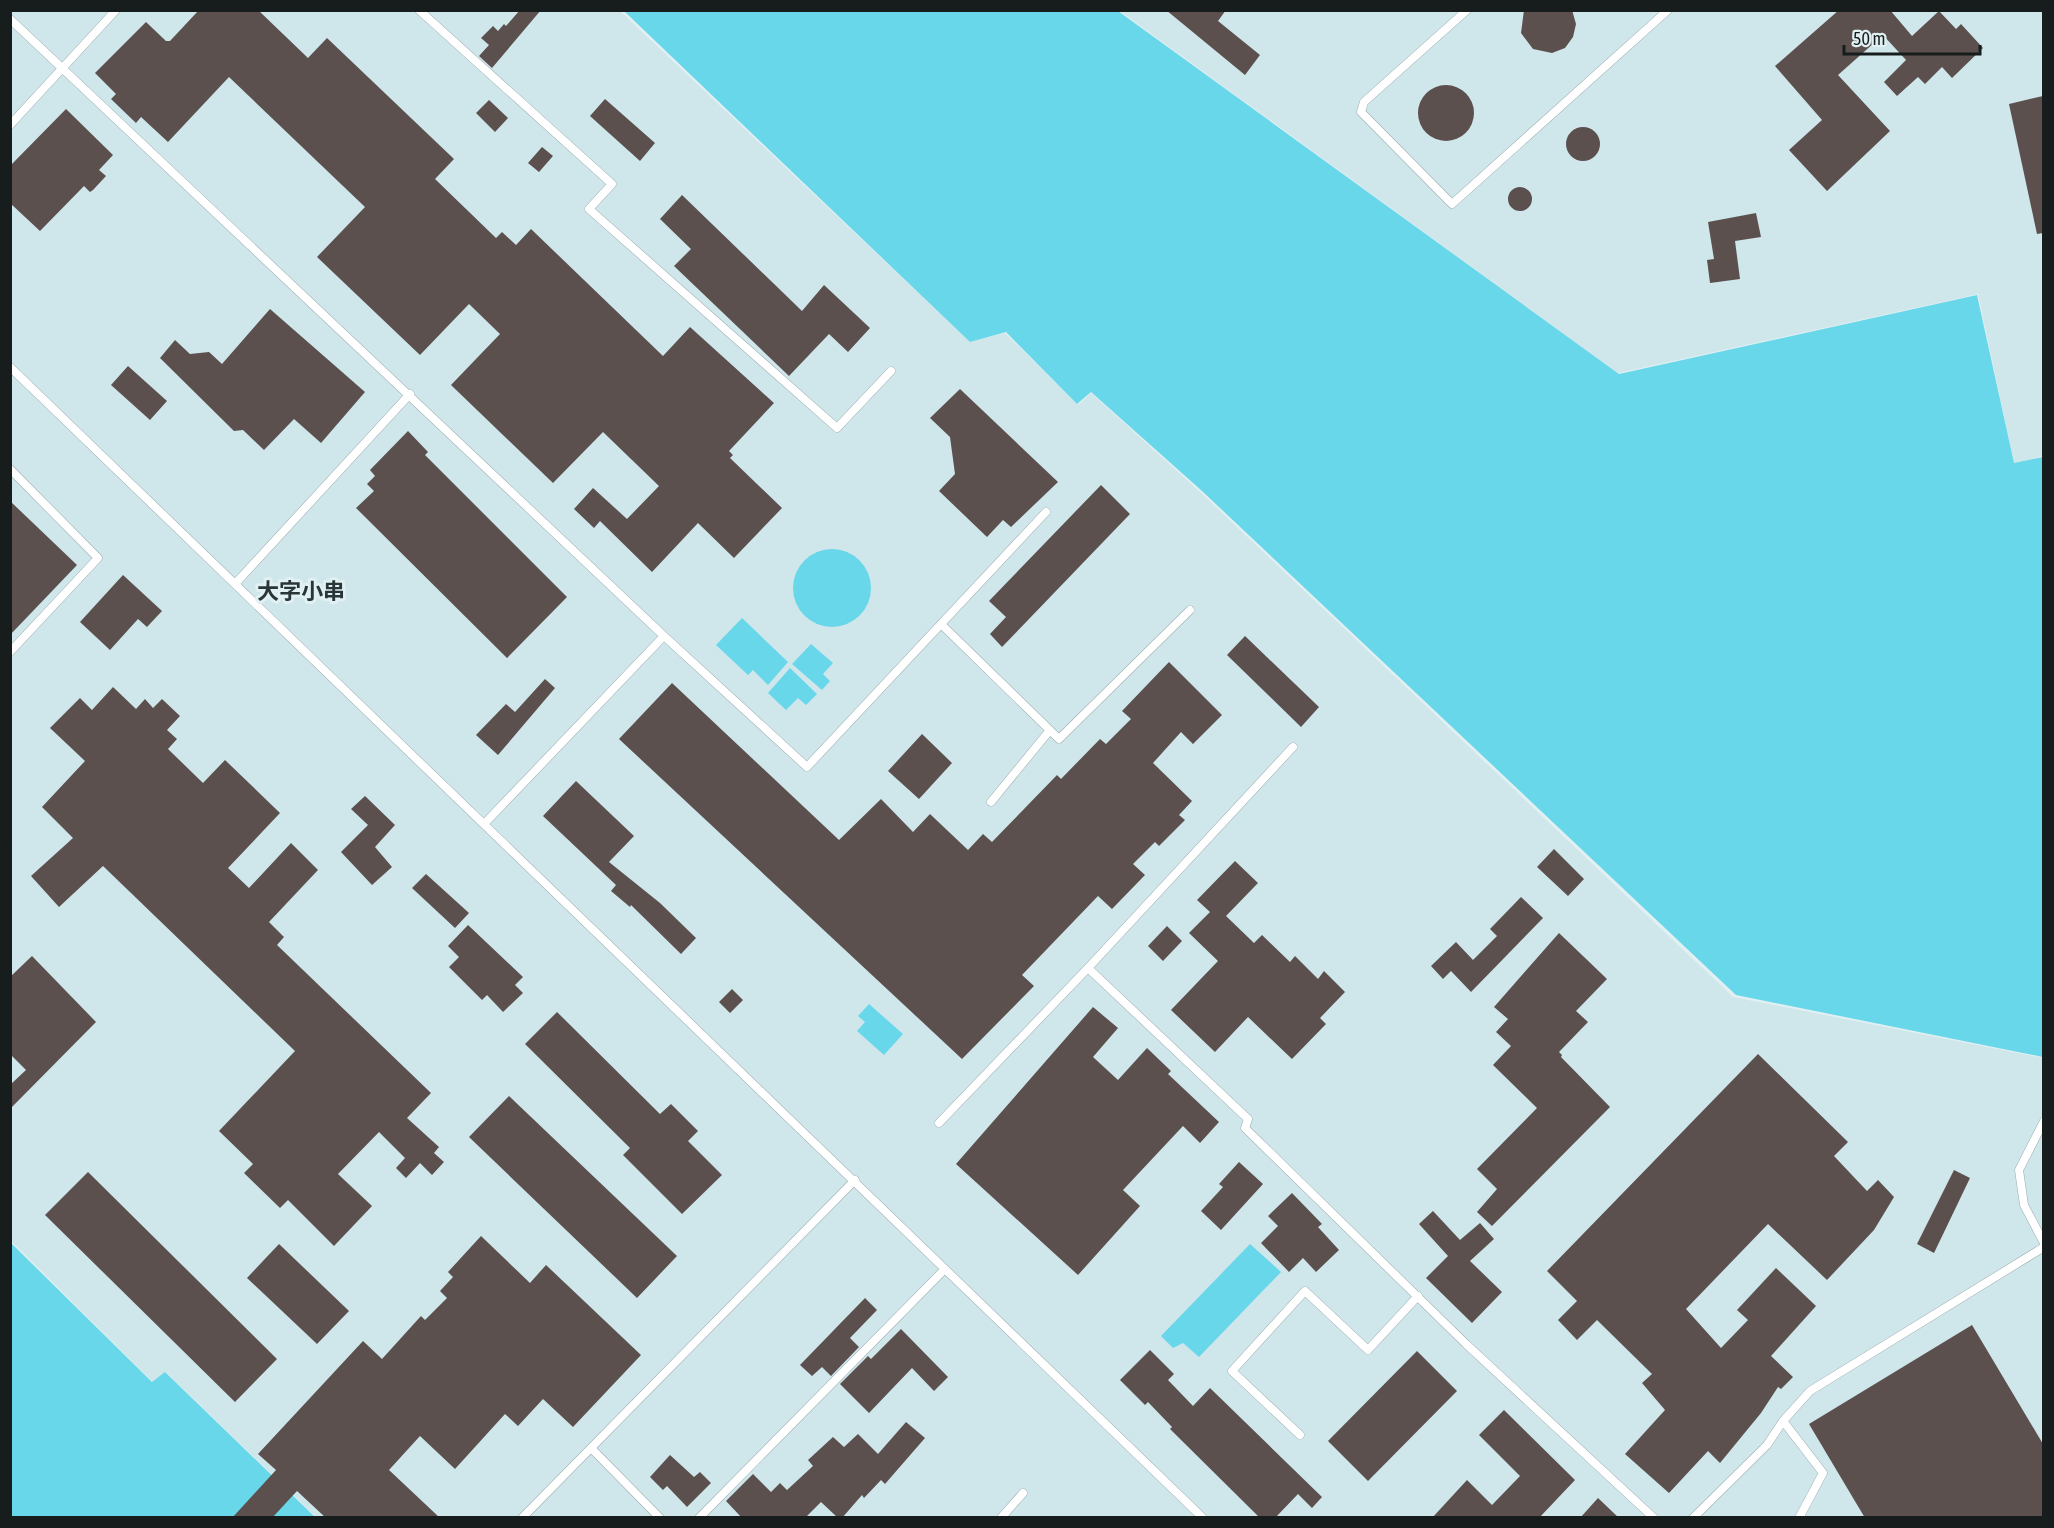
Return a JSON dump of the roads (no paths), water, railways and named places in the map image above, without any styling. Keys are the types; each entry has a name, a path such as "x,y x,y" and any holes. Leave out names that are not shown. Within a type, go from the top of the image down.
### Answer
{"lane":[{"path":"10,125 116,10"},
{"path":"418,10 612,184 589,209 837,428 891,371"},
{"path":"1467,10 1364,102 1361,112 1452,204 1668,10"},
{"path":"10,19 664,636 807,767 1046,512"},
{"path":"10,367 1203,1518"},
{"path":"235,584 410,394"},
{"path":"10,469 98,558 10,652"},
{"path":"941,624 1059,739 1190,610"},
{"path":"484,823 664,636"},
{"path":"991,802 1050,730"},
{"path":"939,1123 1088,968 1293,747"},
{"path":"1088,968 1248,1119 1245,1128 1418,1296 1654,1518"},
{"path":"1693,1518 1767,1445 1783,1421 1810,1391 2043,1245 2024,1205 2019,1170 2043,1121"},
{"path":"522,1518 855,1180"},
{"path":"699,1518 945,1269"},
{"path":"1300,1435 1232,1371 1305,1292 1368,1350 1418,1296"},
{"path":"1783,1421 1823,1473 1799,1518"},
{"path":"591,1448 660,1518"},
{"path":"1001,1518 1023,1493"}],"water":[{"path":"624,11 1118,11 1619,374 1977,295 2014,463 2043,457 2043,1057 1736,995 1202,491 1091,392 1077,404 1006,332 970,342"},
{"path":"832,549 847,552 860,560 868,573 871,588 868,603 860,616 847,624 832,627 817,624 804,616 796,603 793,588 796,573 804,560 817,552"},
{"path":"742,618 788,662 768,685 753,670 748,675 716,645"},
{"path":"811,644 833,663 823,674 830,681 822,690 792,664"},
{"path":"790,668 817,694 806,705 798,698 786,710 768,693"},
{"path":"869,1004 903,1034 884,1055 857,1031 865,1022 858,1016"},
{"path":"10,1242 152,1382 165,1372 315,1517 11,1517"},
{"path":"1250,1244 1281,1272 1199,1357 1183,1343 1173,1348 1161,1336"}],"district":[{"name":"大字小串","path":"301,591"}]}
